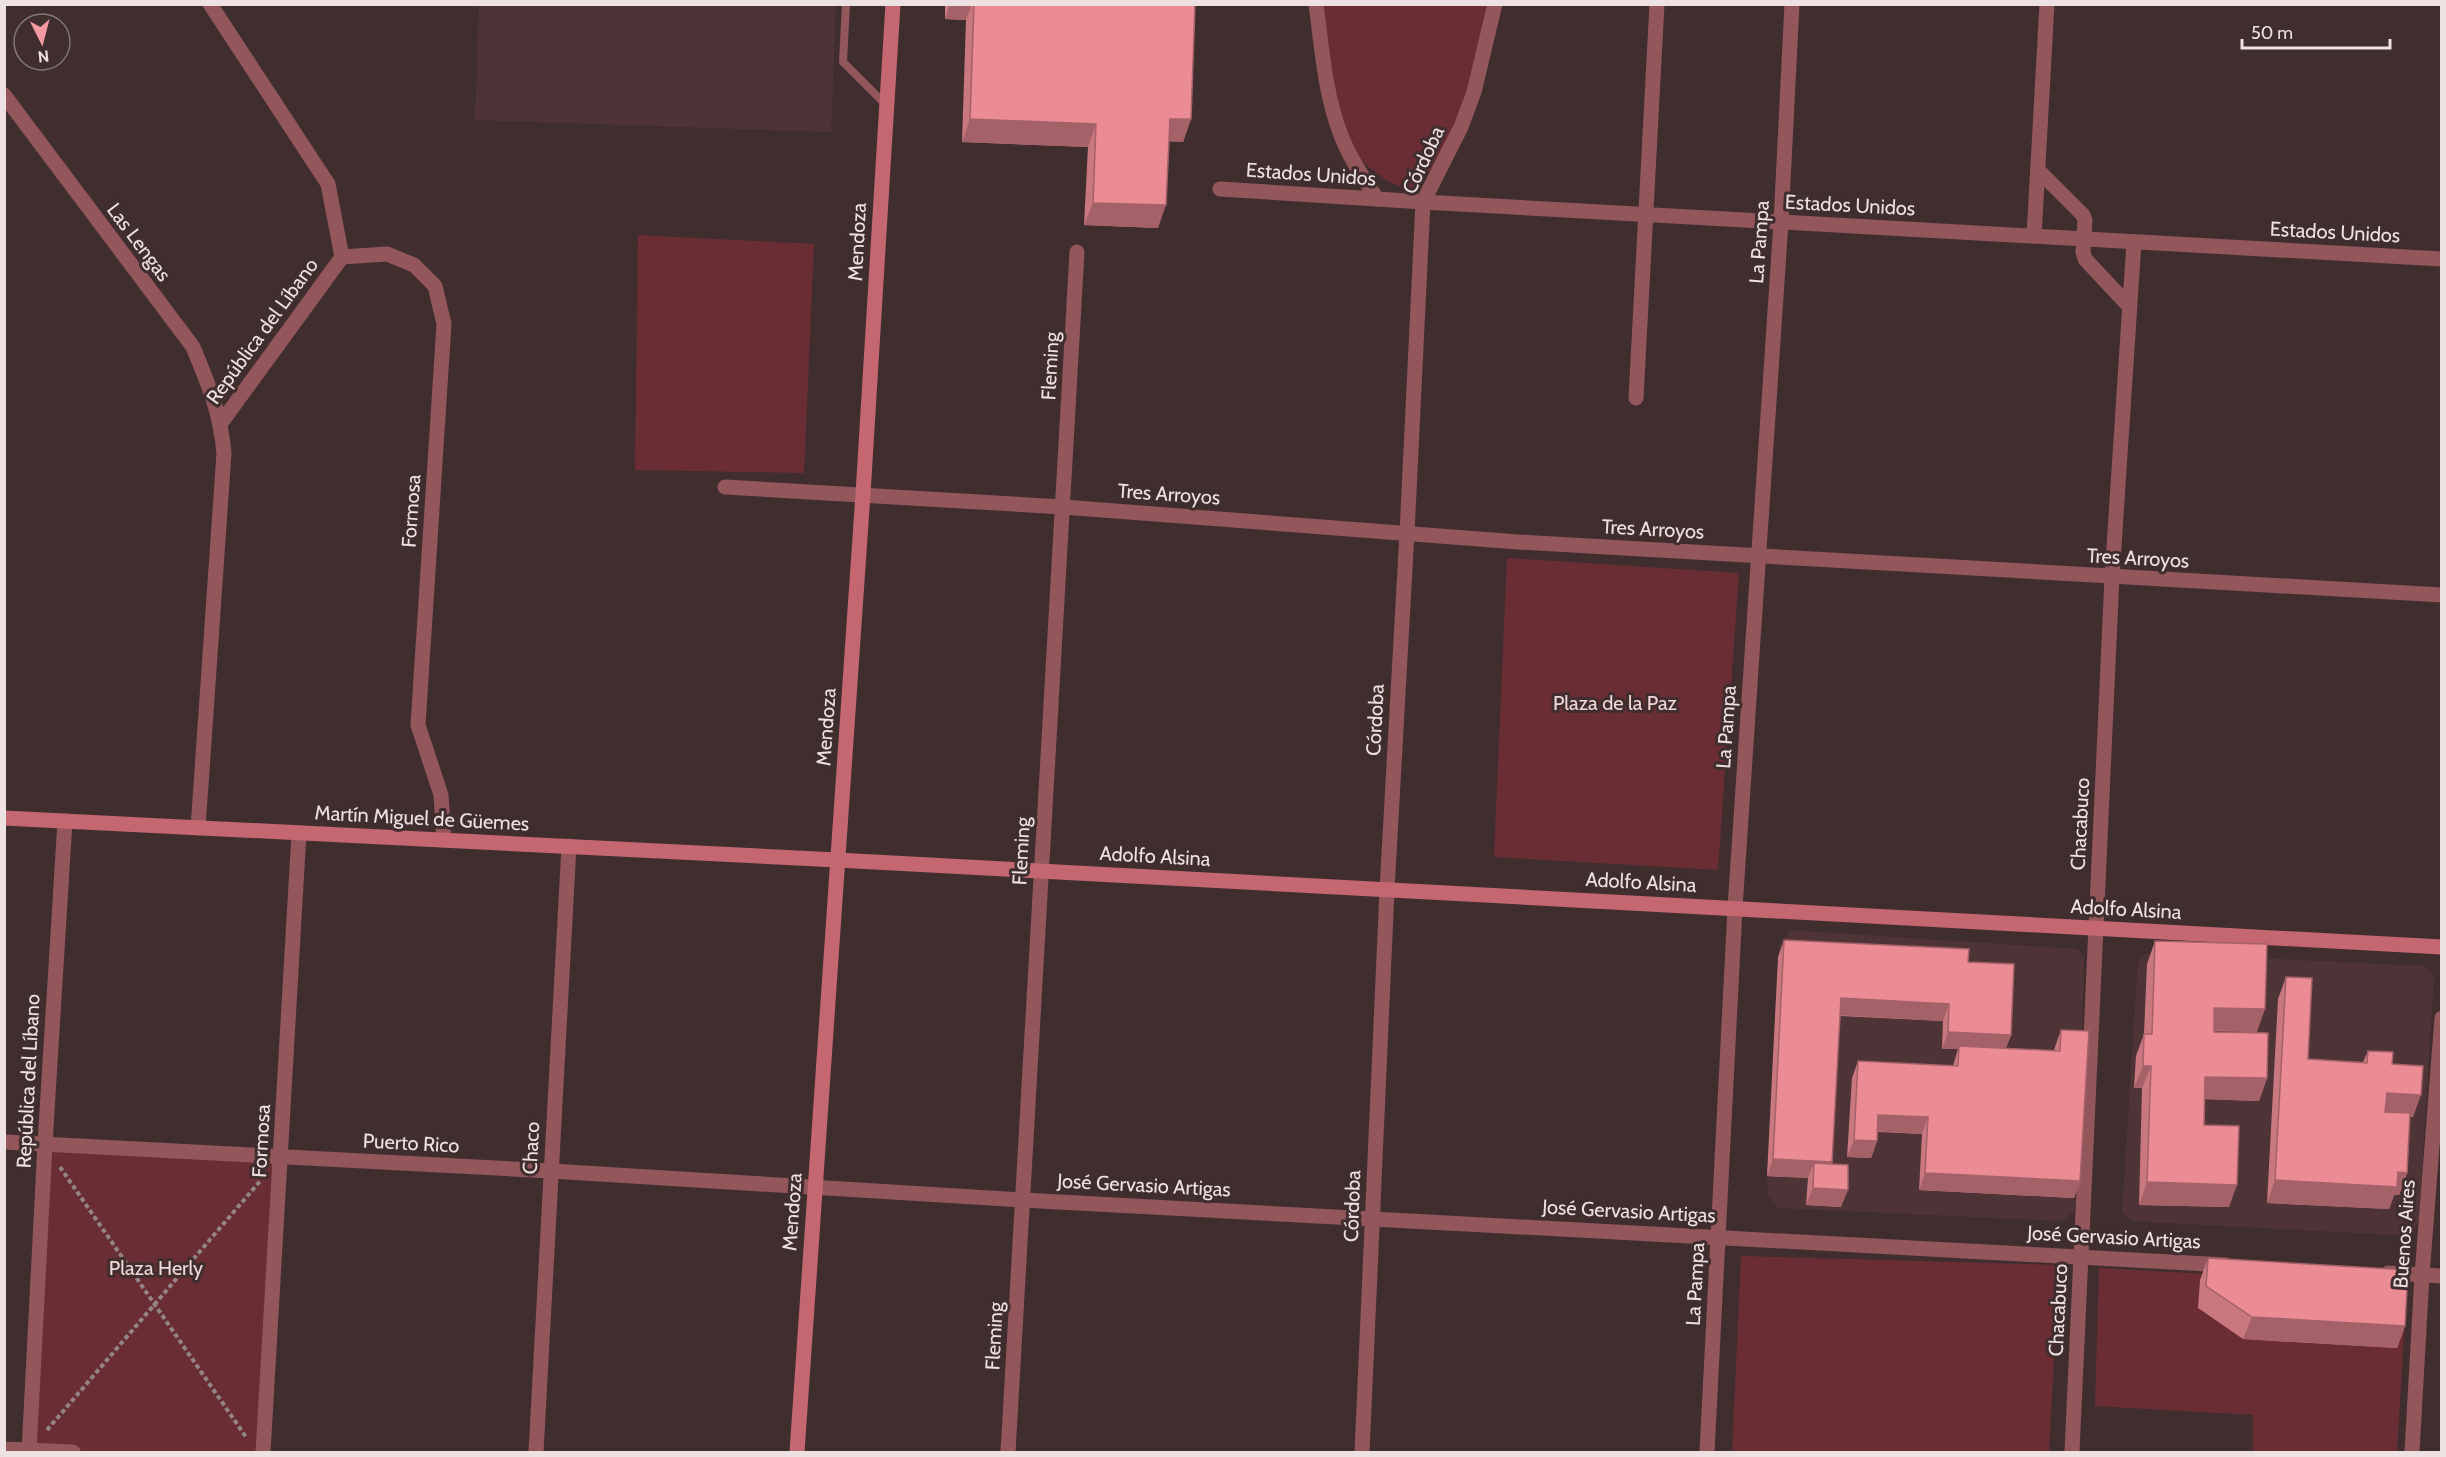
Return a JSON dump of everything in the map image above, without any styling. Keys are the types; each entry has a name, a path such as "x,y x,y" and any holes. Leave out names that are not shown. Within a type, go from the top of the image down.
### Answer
{"main road":[{"name":"Mendoza","path":"797,1452 863,494 893,4"},
{"name":"Martín Miguel de Güemes","path":"4,818 837,860"},
{"name":"Adolfo Alsina","path":"837,860 2442,947"}],"street":[{"name":"República del Líbano","path":"198,828 224,453 221,423 342,257 328,184 210,4"},
{"name":"Córdoba","path":"1316,4 1330,93 1341,137 1355,165 1377,199"},
{"name":"Córdoba","path":"1362,1452 1387,890 1423,202 1461,127 1474,92 1495,4"},
{"path":"1636,398 1657,4"},
{"name":"La Pampa","path":"1707,1452 1735,908 1781,222 1792,4"},
{"path":"2034,236 2047,4"},
{"name":"Las Lengas","path":"4,95 12,118 192,347 212,392 221,423"},
{"path":"2037,170 2083,215 2085,259 2130,306"},
{"name":"Estados Unidos","path":"1220,189 2442,259"},
{"name":"Chacabuco","path":"2072,1452 2112,577 2134,242"},
{"name":"Fleming","path":"1008,1452 1077,252"},
{"name":"Formosa","path":"342,257 387,254 414,266 435,286 444,324 418,725 441,795 444,840"},
{"name":"Tres Arroyos","path":"725,487 1063,507 1407,534 2442,595"},
{"name":"República del Líbano","path":"29,1451 65,821"},
{"name":"Formosa","path":"264,1452 299,833"},
{"name":"Chaco","path":"536,1452 569,846"},
{"name":"Buenos Aires","path":"2412,1452 2422,1275 2442,1018"},
{"name":"Puerto Rico","path":"4,1142 815,1186"},
{"name":"José Gervasio Artigas","path":"815,1186 1022,1200 2246,1266"},
{"path":"2375,1273 2442,1276"},
{"path":"4,1449 73,1452"}],"lane":[{"path":"846,4 843,62 886,105"}],"path":[{"path":"45,1144 250,1443"},
{"path":"29,1451 281,1157"}],"shaded area":[{"path":"479,5 836,5 831,132 475,120"},
{"path":"1790,930 2077,949 2084,956 2074,1212 2061,1221 1778,1208 1768,1196 1767,1176 1779,946"},
{"path":"2148,953 2425,966 2434,976 2419,1220 2412,1236 2131,1221 2122,1212 2138,959"}],"green space":[{"path":"1320,5 1490,5 1473,80 1456,129 1444,152 1411,190 1389,182 1365,164 1346,135 1328,64"},
{"path":"638,235 814,244 804,473 635,470"},
{"name":"Plaza de la Paz","path":"1507,558 1739,573 1718,870 1494,857"},
{"name":"Plaza Herly","path":"45,1144 281,1157 263,1452 29,1451"},
{"path":"1741,1256 2059,1265 2049,1452 1732,1452"},
{"path":"2099,1268 2407,1285 2397,1452 2253,1452 2253,1415 2095,1406"}],"building":[{"path":"974,4 1195,4 1191,119 1170,119 1166,205 1093,203 1096,124 970,119"},
{"path":"1784,940 1969,949 1968,962 2014,964 2011,1035 1948,1032 1949,1004 1841,998 1832,1162 1773,1159"},
{"path":"2155,941 2267,944 2265,1009 2214,1008 2214,1032 2268,1033 2267,1078 2205,1077 2204,1125 2239,1126 2237,1185 2147,1182 2151,1066 2143,1066 2144,1034 2152,1034"},
{"path":"2286,977 2312,978 2308,1059 2367,1063 2368,1051 2393,1052 2392,1064 2423,1066 2421,1095 2387,1093 2385,1112 2410,1113 2407,1173 2398,1172 2397,1187 2275,1180"},
{"path":"2061,1030 2089,1031 2080,1181 1925,1173 1928,1117 1878,1115 1877,1141 1854,1140 1858,1061 1958,1066 1959,1046 2060,1051"},
{"path":"1814,1163 1848,1165 1848,1190 1813,1188"},
{"path":"2208,1258 2408,1270 2405,1326 2252,1317 2206,1286"}]}
